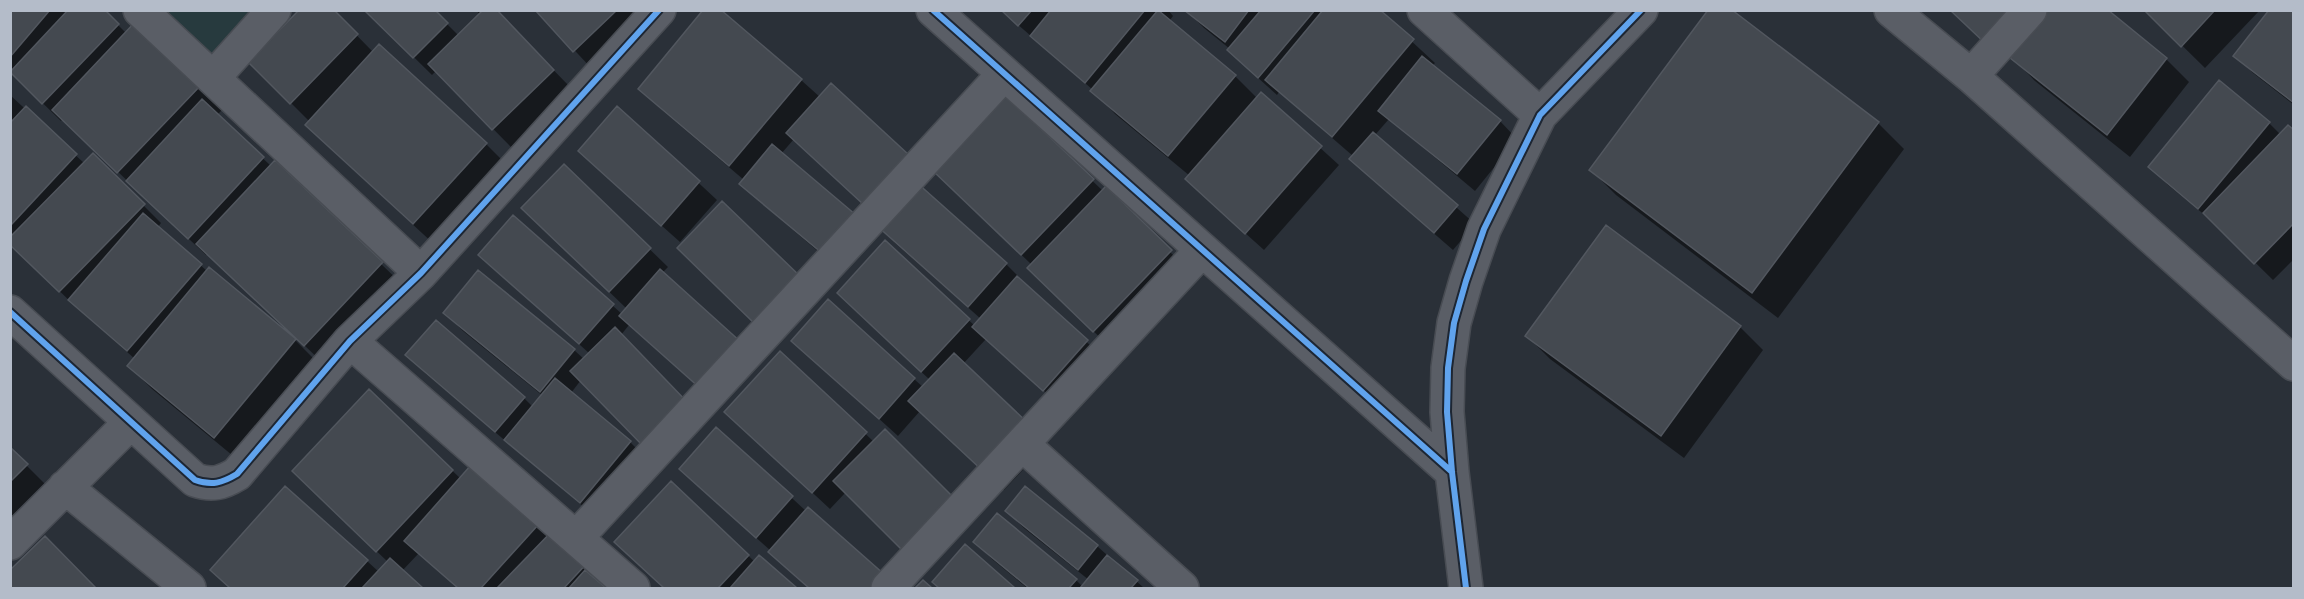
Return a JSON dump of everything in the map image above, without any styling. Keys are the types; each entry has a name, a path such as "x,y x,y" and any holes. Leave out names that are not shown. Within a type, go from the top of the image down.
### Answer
{"street":[{"path":"140,10 421,273"},
{"path":"213,78 274,10"},
{"path":"10,312 195,480 206,484 225,481 237,474 350,341 421,273 658,10"},
{"path":"933,10 1452,472"},
{"path":"1424,10 1540,115"},
{"path":"1466,588 1452,472 1448,368 1454,323 1466,281 1484,229 1540,115 1641,10"},
{"path":"1891,10 1971,76 2294,363"},
{"path":"1971,76 2030,10"},
{"path":"576,538 1004,74"},
{"path":"888,588 1202,250"},
{"path":"350,341 633,588"},
{"path":"10,543 131,422"},
{"path":"1022,444 1182,588"},
{"path":"66,487 189,588"}],"green space":[{"path":"144,11 280,11 217,82"}],"building":[{"path":"10,10 50,10 10,57"},
{"path":"68,10 105,10 119,24 42,104 10,72"},
{"path":"299,10 334,10 358,34 290,104 248,62"},
{"path":"364,10 435,10 448,23 413,58"},
{"path":"483,10 497,10 554,70 492,130 428,64"},
{"path":"535,10 617,10 573,52"},
{"path":"703,10 721,10 802,79 729,166 638,89"},
{"path":"1001,10 1032,10 1018,26"},
{"path":"1051,10 1145,10 1085,83 1030,36"},
{"path":"1158,10 1236,75 1168,156 1090,91"},
{"path":"1184,10 1249,10 1225,42"},
{"path":"1261,10 1315,10 1258,78 1227,50"},
{"path":"1323,10 1380,10 1414,39 1332,137 1265,80"},
{"path":"1708,10 1732,10 1879,122 1752,293 1589,170"},
{"path":"1950,10 2018,10 1987,45"},
{"path":"2048,10 2108,10 2167,58 2107,135 2010,58"},
{"path":"2144,10 2215,10 2181,47"},
{"path":"2269,10 2294,10 2294,103 2233,56"},
{"path":"136,21 201,85 117,173 52,110"},
{"path":"379,44 487,143 413,224 305,125"},
{"path":"1422,56 1501,120 1457,174 1378,111"},
{"path":"2219,80 2270,122 2198,209 2148,167"},
{"path":"831,83 909,155 864,205 786,133"},
{"path":"1261,92 1322,146 1245,234 1185,179"},
{"path":"1003,93 1094,179 1021,255 931,169"},
{"path":"202,99 264,157 188,239 126,181"},
{"path":"26,106 77,154 10,226 10,123"},
{"path":"617,106 700,181 661,226 578,151"},
{"path":"2288,125 2294,130 2294,223 2254,264 2203,213"},
{"path":"1373,132 1458,205 1434,233 1349,159"},
{"path":"772,144 856,215 823,254 739,184"},
{"path":"93,153 145,204 59,292 10,245 10,237"},
{"path":"275,160 383,262 304,346 196,244"},
{"path":"564,164 651,248 609,292 521,208"},
{"path":"915,181 1007,263 968,307 876,225"},
{"path":"1106,186 1172,250 1093,332 1027,268"},
{"path":"722,201 803,279 757,326 677,248"},
{"path":"143,213 202,264 127,351 68,300"},
{"path":"513,215 614,304 579,344 478,255"},
{"path":"1606,225 1741,326 1661,436 1525,336"},
{"path":"885,240 970,319 921,372 837,293"},
{"path":"209,267 296,339 214,438 127,366"},
{"path":"660,269 742,343 701,389 619,316"},
{"path":"478,270 575,349 540,392 443,313"},
{"path":"1017,276 1088,340 1043,391 972,327"},
{"path":"828,299 915,378 879,419 791,341"},
{"path":"436,320 525,397 495,432 405,355"},
{"path":"615,327 689,404 645,448 570,371"},
{"path":"780,351 867,432 812,493 724,412"},
{"path":"954,353 1030,425 985,473 908,401"},
{"path":"555,378 631,441 580,503 504,440"},
{"path":"369,389 453,470 376,552 292,471"},
{"path":"716,427 793,496 756,538 679,469"},
{"path":"885,429 956,500 904,552 833,481"},
{"path":"10,447 28,464 10,482"},
{"path":"471,465 538,525 481,588 458,588 404,541"},
{"path":"671,481 749,555 718,588 664,588 614,542"},
{"path":"285,486 368,560 343,588 230,588 210,570"},
{"path":"1025,486 1098,545 1078,570 1005,511"},
{"path":"808,507 885,575 873,588 809,588 768,552"},
{"path":"997,513 1077,579 1069,588 1029,588 973,542"},
{"path":"555,528 589,561 564,588 497,588"},
{"path":"45,536 96,588 10,588 10,570"},
{"path":"965,544 1015,588 939,588 932,582"},
{"path":"759,555 797,588 730,588"},
{"path":"1107,555 1138,580 1131,588 1080,588"},
{"path":"390,558 423,588 362,588"},
{"path":"585,570 606,588 569,588"},
{"path":"923,580 932,588 915,588"}],"cycle path":[{"path":"10,312 195,480 212,483 226,480 237,474 350,341 421,273 659,10"},
{"path":"933,10 1452,472"},
{"path":"1466,588 1447,412 1448,368 1454,323 1466,281 1484,229 1540,115 1641,10"}]}
